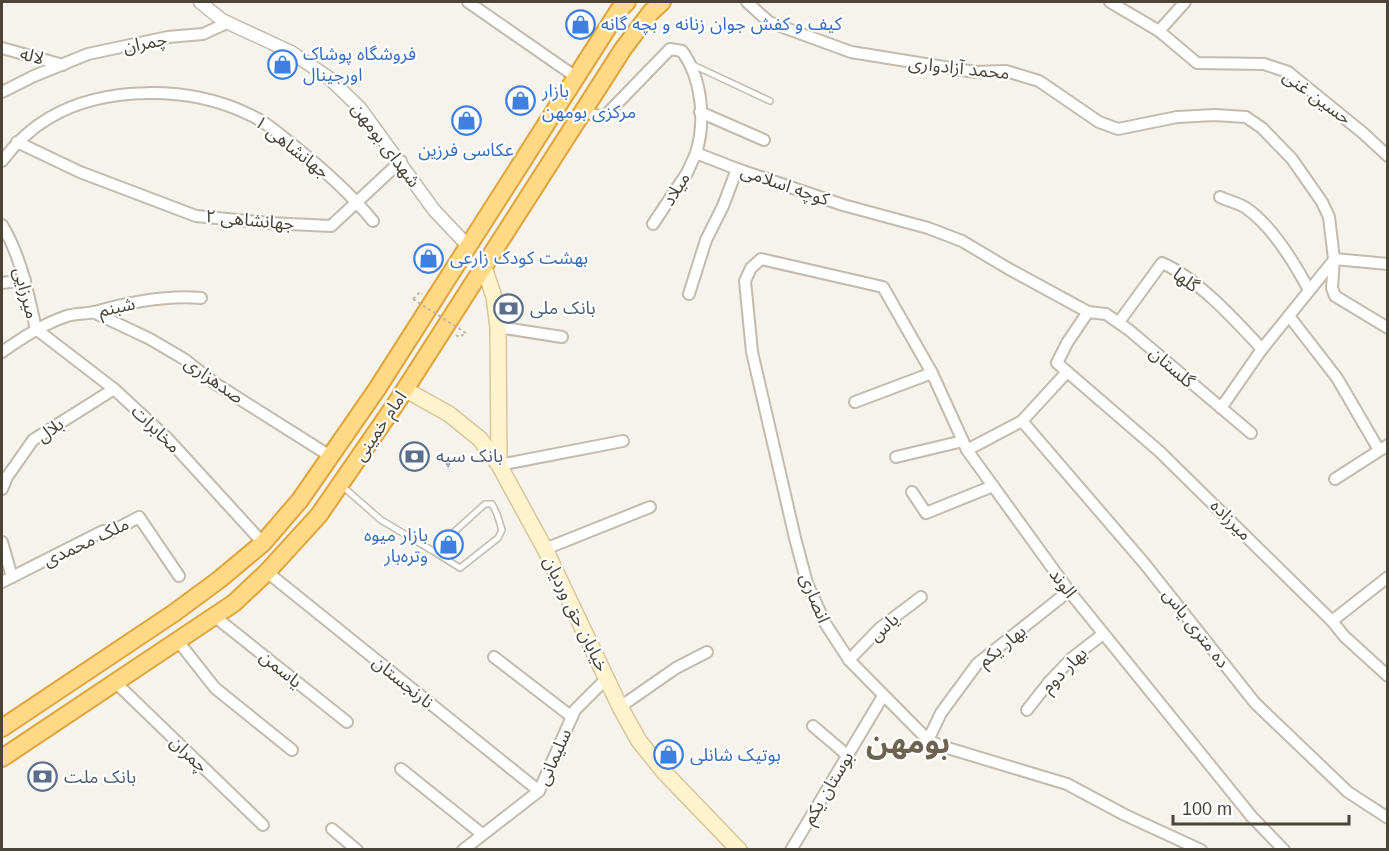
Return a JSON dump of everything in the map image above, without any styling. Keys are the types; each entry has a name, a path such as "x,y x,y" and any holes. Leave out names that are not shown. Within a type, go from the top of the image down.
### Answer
{"highway":[{"name":"امام خمینی","path":"2,758 234,603 267,572 319,515 406,390 623,49 651,12 662,2"},
{"name":"امام خمینی","path":"2,728 174,613 220,579 263,543 300,500 377,389 576,77 619,4"}],"main road":[{"path":"484,267 494,297 498,327 499,465"},
{"name":"خیابان حق وردیان","path":"406,390 449,414 480,439 499,465 545,549 620,707 639,741 664,772 739,849"}],"street":[{"path":"468,2 576,77"},
{"name":"محمد آزادواری","path":"747,2 768,22 851,52 975,72 1006,71 1039,81 1099,122 1118,129 1177,117 1215,115 1246,117 1262,128 1292,159 1322,202 1329,218 1334,260 1332,288 1335,296 1388,328"},
{"name":"حسین غنی","path":"1110,2 1159,31 1197,63 1264,64 1288,72 1388,156"},
{"path":"1159,31 1185,2"},
{"name":"شهدای بومهن","path":"208,4 226,22 291,52 329,78 360,108 434,210 468,246"},
{"name":"چمران","path":"63,65 88,54 168,37 203,34 226,22"},
{"name":"لاله","path":"2,48 63,65"},
{"path":"583,112 604,117 670,49 682,51 692,64 700,96 700,139 696,153"},
{"path":"2,92 63,65"},
{"name":"جهانشاهی ۱","path":"2,161 17,142 49,118 80,104 115,94 159,94 197,98 221,103 250,114 274,129 319,166 357,202 373,221"},
{"path":"700,112 764,140"},
{"name":"جهانشاهی ۲","path":"17,142 80,172 196,216 269,223 331,226 400,161"},
{"name":"کوچه اسلامی","path":"696,153 737,170 843,205 928,228 962,241 1088,312"},
{"name":"میلاد","path":"653,224 687,173 696,153"},
{"path":"689,294 706,240 737,170"},
{"path":"1220,197 1246,208 1270,231 1292,260 1310,290"},
{"name":"میرزایی","path":"2,225 9,237 25,280 36,329"},
{"name":"انصاری","path":"883,287 761,259 751,268 746,281 752,352 807,584 825,624 849,660 928,740 1067,784 1125,815 1202,849"},
{"path":"1221,408 1262,350 1334,260 1388,264"},
{"name":"گلها","path":"1119,322 1162,263 1176,269 1209,297 1262,350"},
{"path":"2,283 25,280"},
{"name":"الوند","path":"883,287 932,374 965,446 993,486 1103,634 1252,817 1284,849"},
{"name":"شبنم","path":"2,352 36,329 69,315 177,296 201,298"},
{"name":"صدهزاری","path":"93,312 150,339 184,359 216,384 330,456"},
{"path":"897,457 965,446 1022,421 1067,372 1057,363 1067,343 1088,312"},
{"name":"گلستان","path":"1088,312 1106,314 1119,322 1251,433"},
{"path":"1289,316 1337,378 1383,448 1335,479"},
{"path":"498,327 562,337"},
{"name":"مخابرات","path":"36,329 114,388 168,439 263,543"},
{"name":"میرزاده","path":"1067,372 1175,466 1332,621 1344,636 1388,676"},
{"path":"855,402 932,374"},
{"name":"بلال","path":"2,489 7,477 33,440 114,388"},
{"name":"ده متری یاس","path":"1022,421 1144,563 1256,703 1348,792 1388,818"},
{"path":"499,465 623,441"},
{"path":"912,492 926,513 993,486"},
{"path":"545,549 650,507"},
{"name":"ملک محمدی","path":"2,582 103,531 108,533 139,517 179,576"},
{"path":"2,542 12,576"},
{"name":"نارنجستان","path":"267,572 539,791"},
{"path":"1332,621 1388,577"},
{"name":"بهار یکم","path":"928,740 941,713 978,664 1069,591"},
{"name":"یاس","path":"849,660 880,628 921,597"},
{"name":"یاسمن","path":"214,616 347,722"},
{"name":"بهار دوم","path":"1027,710 1072,657 1103,634"},
{"path":"178,641 215,688 292,750"},
{"path":"620,707 676,668 707,652"},
{"path":"494,657 572,717"},
{"name":"سلیمانی","path":"463,849 539,791 575,710 607,678"},
{"name":"چمران","path":"115,682 263,825"},
{"name":"بوستان یکم","path":"790,849 883,696"},
{"path":"813,726 848,755"},
{"path":"401,769 482,834"},
{"path":"332,829 357,849"}],"lane":[{"path":"692,64 770,101"},
{"path":"341,484 381,520 460,568 498,538 502,530 492,504 485,504 433,551"}],"path":[{"path":"420,292 413,299 466,333 459,337"}],"place":[{"name":"کیف و کفش جوان زنانه و بچه گانه","path":"580,24"},
{"name":"فروشگاه پوشاک اورجینال","path":"282,64"},
{"name":"بازار مرکزی بومهن","path":"521,101"},
{"name":"عکاسی فرزین","path":"466,121"},
{"name":"بهشت کودک زارعی","path":"429,258"},
{"name":"بانک ملی","path":"509,308"},
{"name":"بانک سپه","path":"415,456"},
{"name":"بازار میوه وتره‌بار","path":"449,545"},
{"name":"بوتیک شانلی","path":"669,755"},
{"name":"بانک ملت","path":"43,777"}],"district":[{"name":"بومهن","path":"908,743"}]}
